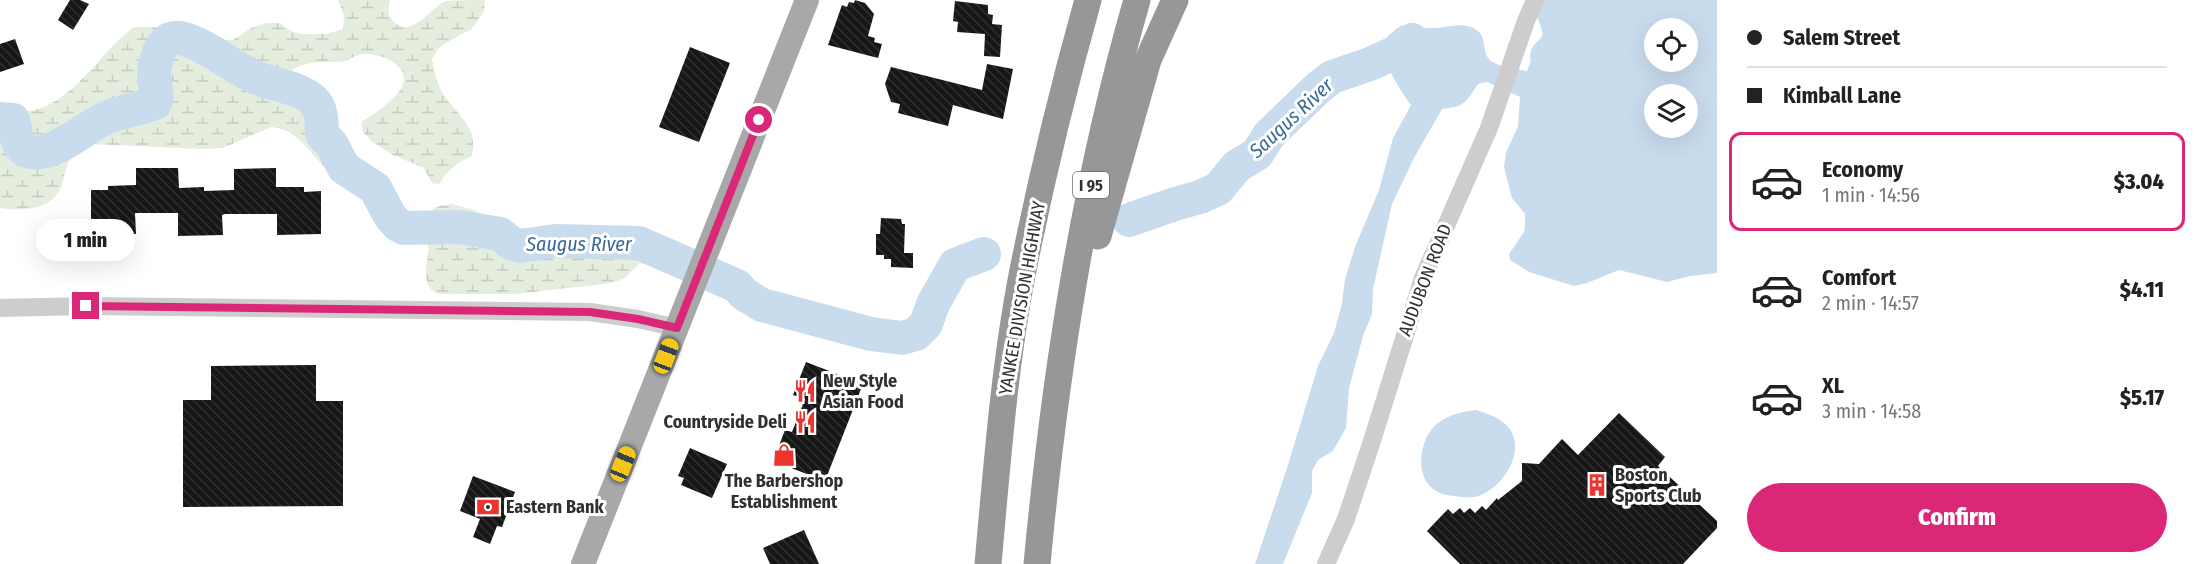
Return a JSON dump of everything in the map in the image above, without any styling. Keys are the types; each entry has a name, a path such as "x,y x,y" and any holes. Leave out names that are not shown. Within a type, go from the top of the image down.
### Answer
{"highway":[{"name":"YANKEE DIVISION HIGHWAY","path":"988,564 1000,432 1023,271 1068,72 1088,0"},
{"name":"I 95","path":"1037,564 1058,372 1092,183 1137,0"},
{"path":"1058,372 1148,60 1175,0"}],"main road":[{"path":"583,564 807,0"}],"street":[{"name":"AUDUBON ROAD","path":"1326,564 1346,519 1423,278 1489,128 1535,0"},
{"path":"0,308 86,306 590,312 677,328"}],"green space":[{"path":"338,0 390,0 390,17 401,26 408,27 446,1 485,0 484,11 471,30 440,47 432,59 439,87 466,123 473,146 472,156 458,163 439,184 432,183 424,168 393,155 372,142 362,131 362,121 392,100 401,89 404,77 402,70 392,61 364,54 341,62 320,62 292,70 292,79 333,116 343,161 334,169 326,168 296,137 271,127 223,148 90,144 77,151 71,158 62,185 51,200 27,209 0,208 0,117 38,109 61,97 135,27 177,27 227,40 233,40 253,27 267,23 279,23 301,34 326,34 343,29 344,16"},
{"path":"452,204 474,210 505,226 561,236 610,232 633,234 646,230 659,234 651,266 640,263 625,278 612,283 516,294 438,294 430,288 427,281 428,244 421,229 432,210"}],"water":[{"path":"1563,0 1717,0 1717,273 1690,276 1667,282 1619,270 1574,286 1529,272 1510,260 1509,254 1525,227 1525,214 1512,198 1504,167 1506,153 1518,126 1520,97 1487,82 1478,84 1471,95 1460,105 1442,109 1414,158 1392,204 1373,289 1372,314 1363,336 1349,388 1346,428 1333,451 1318,460 1312,471 1312,493 1283,564 1255,564 1318,366 1334,333 1342,303 1345,279 1355,247 1379,190 1393,138 1411,105 1390,70 1384,50 1385,41 1393,32 1403,29 1455,25 1471,27 1481,34 1486,53 1491,61 1527,71 1532,58 1543,50 1546,32"},
{"path":"1476,410 1498,419 1511,430 1515,444 1512,462 1502,479 1481,495 1468,497 1440,493 1429,485 1422,470 1422,453 1427,436 1438,423 1447,417"}],"building":[{"path":"70,0 80,0 89,4 73,30 58,20"},
{"path":"855,0 865,3 874,14 868,36 875,38 874,42 882,44 878,58 828,45 842,5 847,7 849,2 854,3"},
{"path":"955,1 988,5 988,14 993,15 992,24 1002,25 1000,57 984,56 985,34 957,32 958,22 953,21"},
{"path":"15,39 24,64 0,72 0,44"},
{"path":"690,47 730,63 699,142 659,127"},
{"path":"987,64 1013,69 1003,119 953,105 948,126 898,113 900,104 891,102 885,84 891,67 982,90"},
{"path":"136,168 178,168 179,188 204,187 204,191 234,190 234,169 276,168 276,187 304,187 304,192 321,191 321,234 277,235 277,214 225,214 222,215 223,235 178,236 178,213 135,213 136,234 91,235 91,190 108,190 108,186 136,185"},
{"path":"881,218 901,219 902,224 905,224 904,253 913,253 913,268 891,267 891,259 884,259 884,255 876,255 876,234 880,234"},
{"path":"806,362 863,384 825,481 773,461 785,430 792,432 805,399 793,395"},
{"path":"316,365 316,401 343,401 343,506 183,507 183,400 211,400 211,366"},
{"name":"Boston Sports Club","path":"1619,413 1665,457 1658,466 1717,521 1717,528 1683,564 1460,564 1427,531 1448,509 1453,514 1460,508 1464,513 1470,508 1475,513 1482,506 1486,510 1497,498 1498,500 1522,481 1522,463 1539,464 1562,439 1578,455"},
{"path":"690,448 727,464 712,498 681,485 684,478 678,476"},
{"path":"473,476 515,492 502,527 497,526 490,544 473,537 480,519 460,511"},
{"path":"804,530 819,564 770,564 763,548"}],"waterway":[{"name":"Saugus River","path":"1547,56 1559,39 1559,27 1551,6 1553,0"},
{"name":"Saugus River","path":"0,119 13,120 18,142 23,149 36,153 55,148 108,117 155,103 157,96 154,71 158,55 163,45 170,39 182,38 208,50 250,75 293,89 313,100 320,112 322,134 332,145 344,168 375,188 390,216 404,228 459,227 500,234 511,243 520,246 556,241 639,243 737,286 744,294 762,305 871,334 902,338 916,334 926,324 933,304 955,265 984,254"},
{"name":"Saugus River","path":"1129,220 1218,189 1237,166 1257,154 1269,135 1332,77 1401,50 1407,42 1412,40 1424,49"}],"place":[{"name":"New Style Asian Food","path":"805,391"},
{"name":"Countryside Deli","path":"805,422"},
{"name":"The Barbershop Establishment","path":"784,455"},
{"name":"Boston Sports Club","path":"1597,485"},
{"name":"Eastern Bank","path":"488,507"}],"route":[{"path":"86,306 590,312 677,328 759,120"}]}
